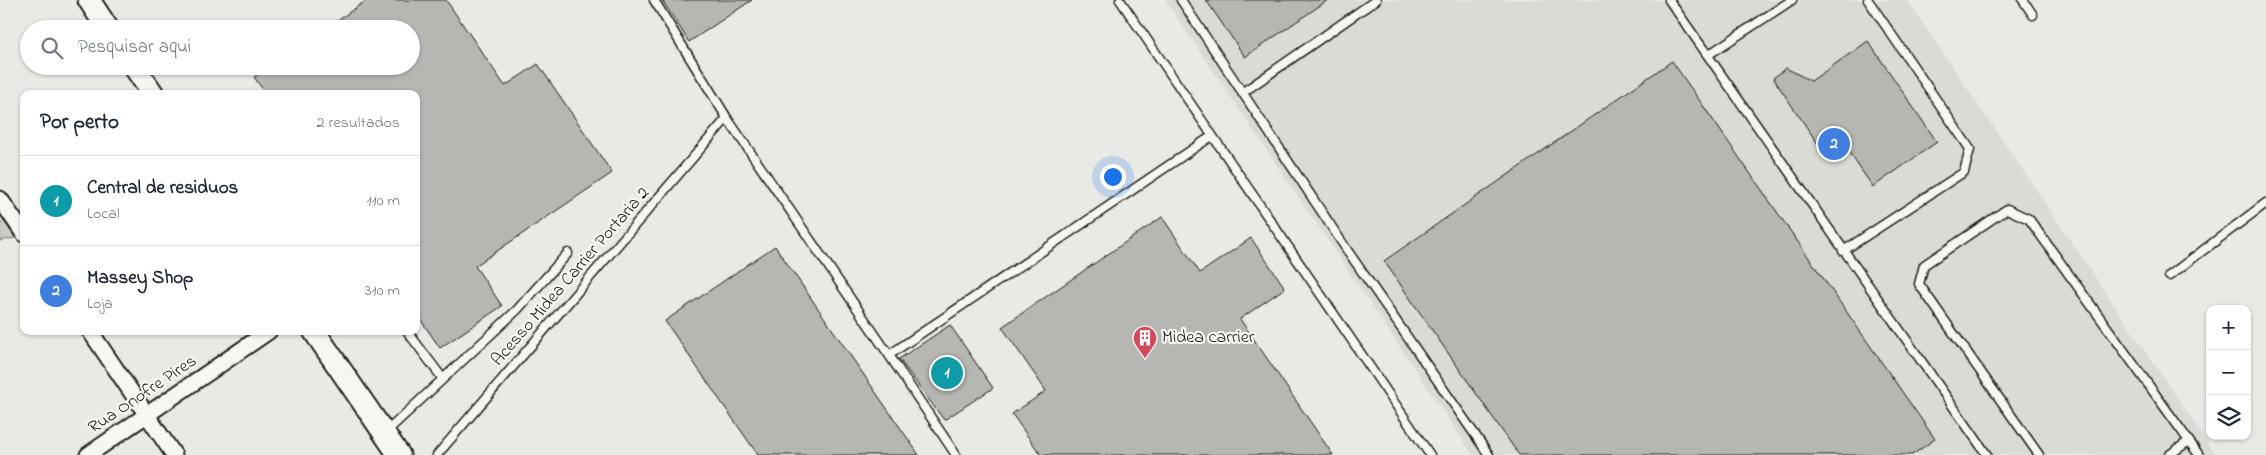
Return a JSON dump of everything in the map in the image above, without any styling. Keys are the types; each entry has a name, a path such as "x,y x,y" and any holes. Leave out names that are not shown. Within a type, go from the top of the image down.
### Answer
{"street":[{"path":"93,2 103,20"},
{"path":"140,75 150,90"},
{"path":"0,198 20,228"},
{"path":"93,335 174,455"},
{"name":"Rua Onofre Pires","path":"88,455 263,335"},
{"path":"317,335 399,455"}],"lane":[{"path":"654,0 727,118 956,455"},
{"path":"1120,0 1430,455"},
{"path":"1181,0 1242,93 1489,455"},
{"path":"1242,93 1376,0"},
{"path":"1669,0 1843,252 1987,455"},
{"path":"1708,55 1792,0"},
{"path":"1843,252 1964,172 1970,149 1868,0"},
{"path":"2023,0 2033,15"},
{"name":"Acesso Midea Carrier Portaria 2","path":"437,455 727,118"},
{"path":"889,355 1212,136"},
{"path":"2168,276 2266,203"},
{"path":"2038,455 1919,284 1924,265 2007,209 2029,219 2199,455"},
{"path":"384,434 517,310 568,253"},
{"path":"410,335 443,379"},
{"path":"2169,455 2189,441"}],"shaded area":[{"path":"1165,0 1907,0 2216,455 1473,455"},
{"path":"4,221 15,238 0,241 0,225"}],"building":[{"path":"367,0 446,0 505,86 538,64 612,173 475,266 502,306 440,348 420,319 420,90 263,90 254,77 257,75 420,75 420,20 338,20"},
{"path":"662,0 752,0 689,42"},
{"path":"1206,0 1328,0 1245,57"},
{"path":"1868,41 1937,142 1873,187 1846,148 1829,160 1773,78 1786,68 1811,81"},
{"path":"1672,61 1935,439 1912,455 1519,455 1384,261"},
{"name":"Midea carrier","path":"1162,217 1200,273 1251,238 1285,288 1240,319 1333,455 1041,455 1012,414 1046,391 1002,327"},
{"path":"775,246 919,455 758,455 665,321"},
{"path":"950,325 993,388 944,420 899,359"}],"place":[{"name":"Massey Shop","path":"1834,144"},
{"name":"Midea carrier","path":"1145,359"},
{"name":"Central de residuos","path":"947,373"}]}
